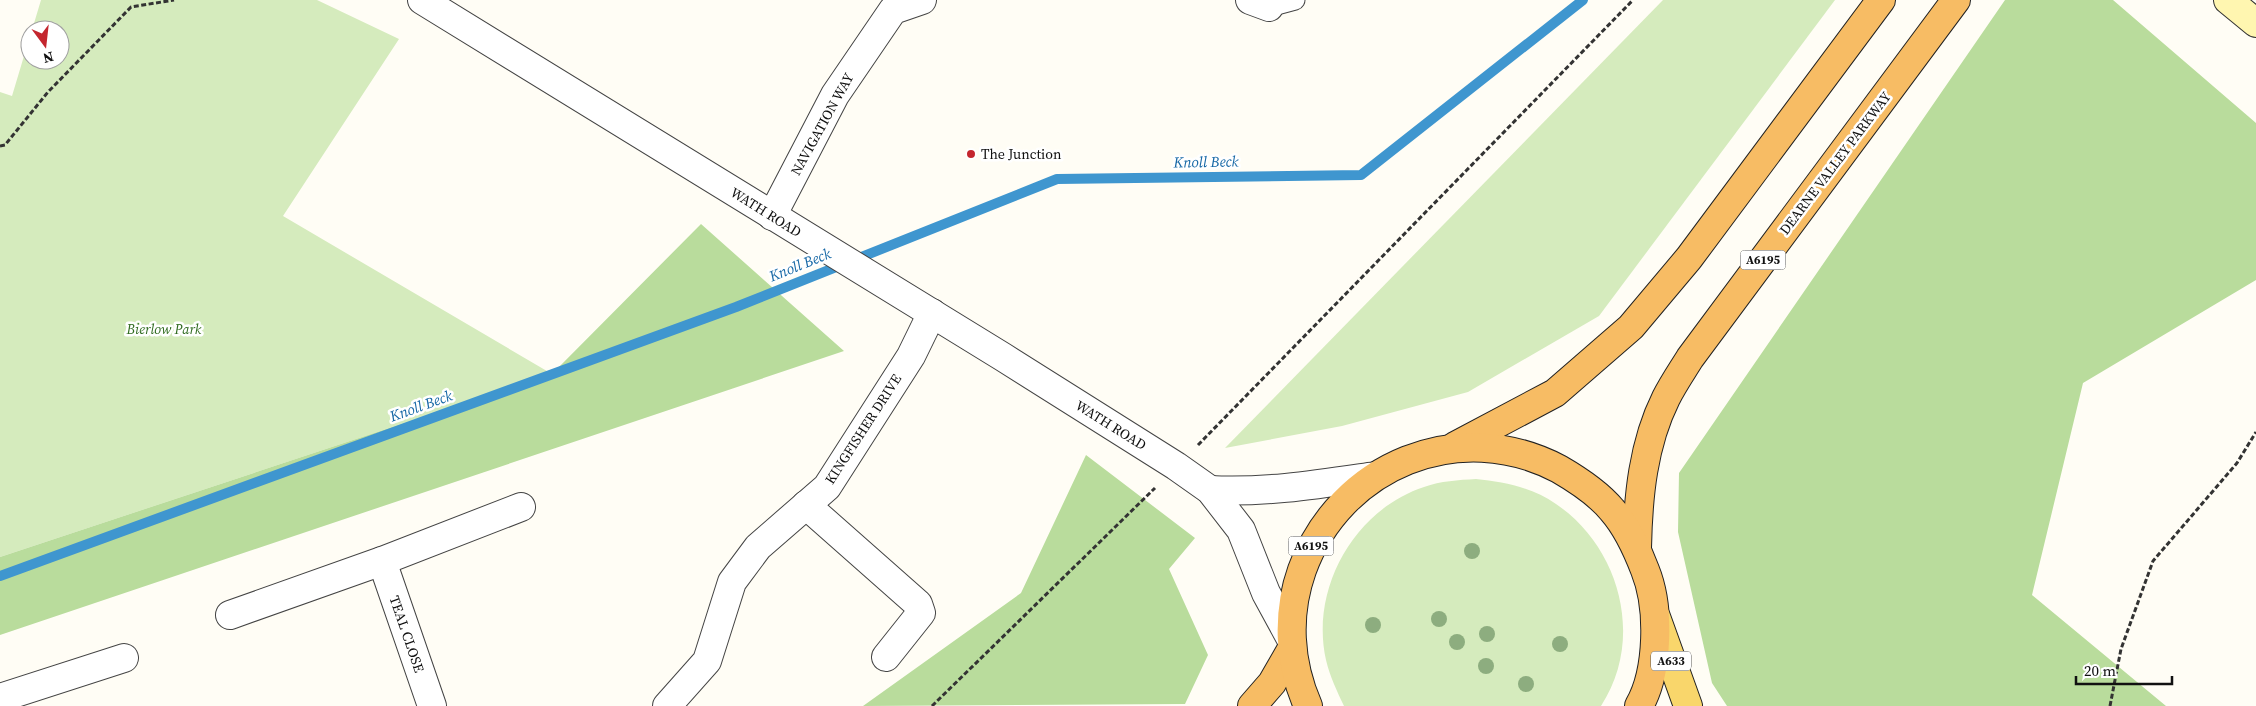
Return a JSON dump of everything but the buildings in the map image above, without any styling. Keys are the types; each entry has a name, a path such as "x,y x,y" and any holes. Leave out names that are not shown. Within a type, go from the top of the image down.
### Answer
{"highway":[{"name":"A6195","path":"1308,706 1300,687 1291,644 1294,591 1311,546 1338,506 1375,476 1411,458 1449,448 1555,393 1631,327 1689,258 1881,0"},
{"name":"DEARNE VALLEY PARKWAY","path":"1637,548 1638,508 1647,453 1666,398 1690,358 1956,0"},
{"name":"A6195","path":"1449,448 1495,448 1539,459 1579,480 1612,510 1637,548 1650,581 1656,616 1654,660 1639,706"},
{"name":"A6195","path":"1252,706 1272,683 1291,644"}],"main road":[{"path":"2228,0 2256,23"},
{"name":"A633","path":"1656,616 1688,706"}],"street":[{"name":"WATH ROAD","path":"422,0 932,314 1176,466 1210,490 1241,530 1266,593 1291,644"},
{"name":"NAVIGATION WAY","path":"772,216 835,95 893,10 922,0"},
{"name":"KINGFISHER DRIVE","path":"668,706 707,661 732,582 758,547 827,487 911,356 932,314"},
{"path":"1210,490 1246,492 1284,489 1375,476"},
{"path":"806,504 918,604 921,613 886,657"},
{"path":"230,616 382,562 521,507"},
{"name":"TEAL CLOSE","path":"382,562 432,706"},
{"path":"0,698 124,658"}],"lane":[{"path":"1259,4 1295,0"}],"path":[{"path":"0,146 5,144 48,92 131,7 174,0"},
{"path":"932,706 1176,466 1633,0"},
{"path":"2110,706 2121,649 2153,561 2237,463 2256,432"}],"green space":[{"name":"Bierlow Park","path":"41,0 317,0 399,39 283,216 552,374 0,557 0,92 12,96 20,69 70,70 70,20 35,20"},
{"path":"1663,0 1835,0 1599,316 1468,392 1342,426 1225,448"},
{"path":"2005,0 2113,0 2256,123 2256,280 2083,383 2032,595 2166,706 1727,706 1712,683 1678,532 1679,473"},
{"path":"701,224 844,351 0,635 0,557 552,374"},
{"path":"1086,455 1195,538 1169,569 1208,655 1185,704 863,706 1021,593"},
{"path":"1476,479 1528,489 1556,504 1578,522 1596,544 1610,569 1619,596 1623,624 1622,652 1614,680 1601,706 1344,706 1326,660 1323,633 1325,606 1332,580 1343,556 1358,533 1377,514 1399,498 1437,483"}],"waterway":[{"name":"Knoll Beck","path":"0,576 736,307 1057,179 1361,175 1583,0"}],"place":[{"name":"The Junction","path":"971,154"}]}
